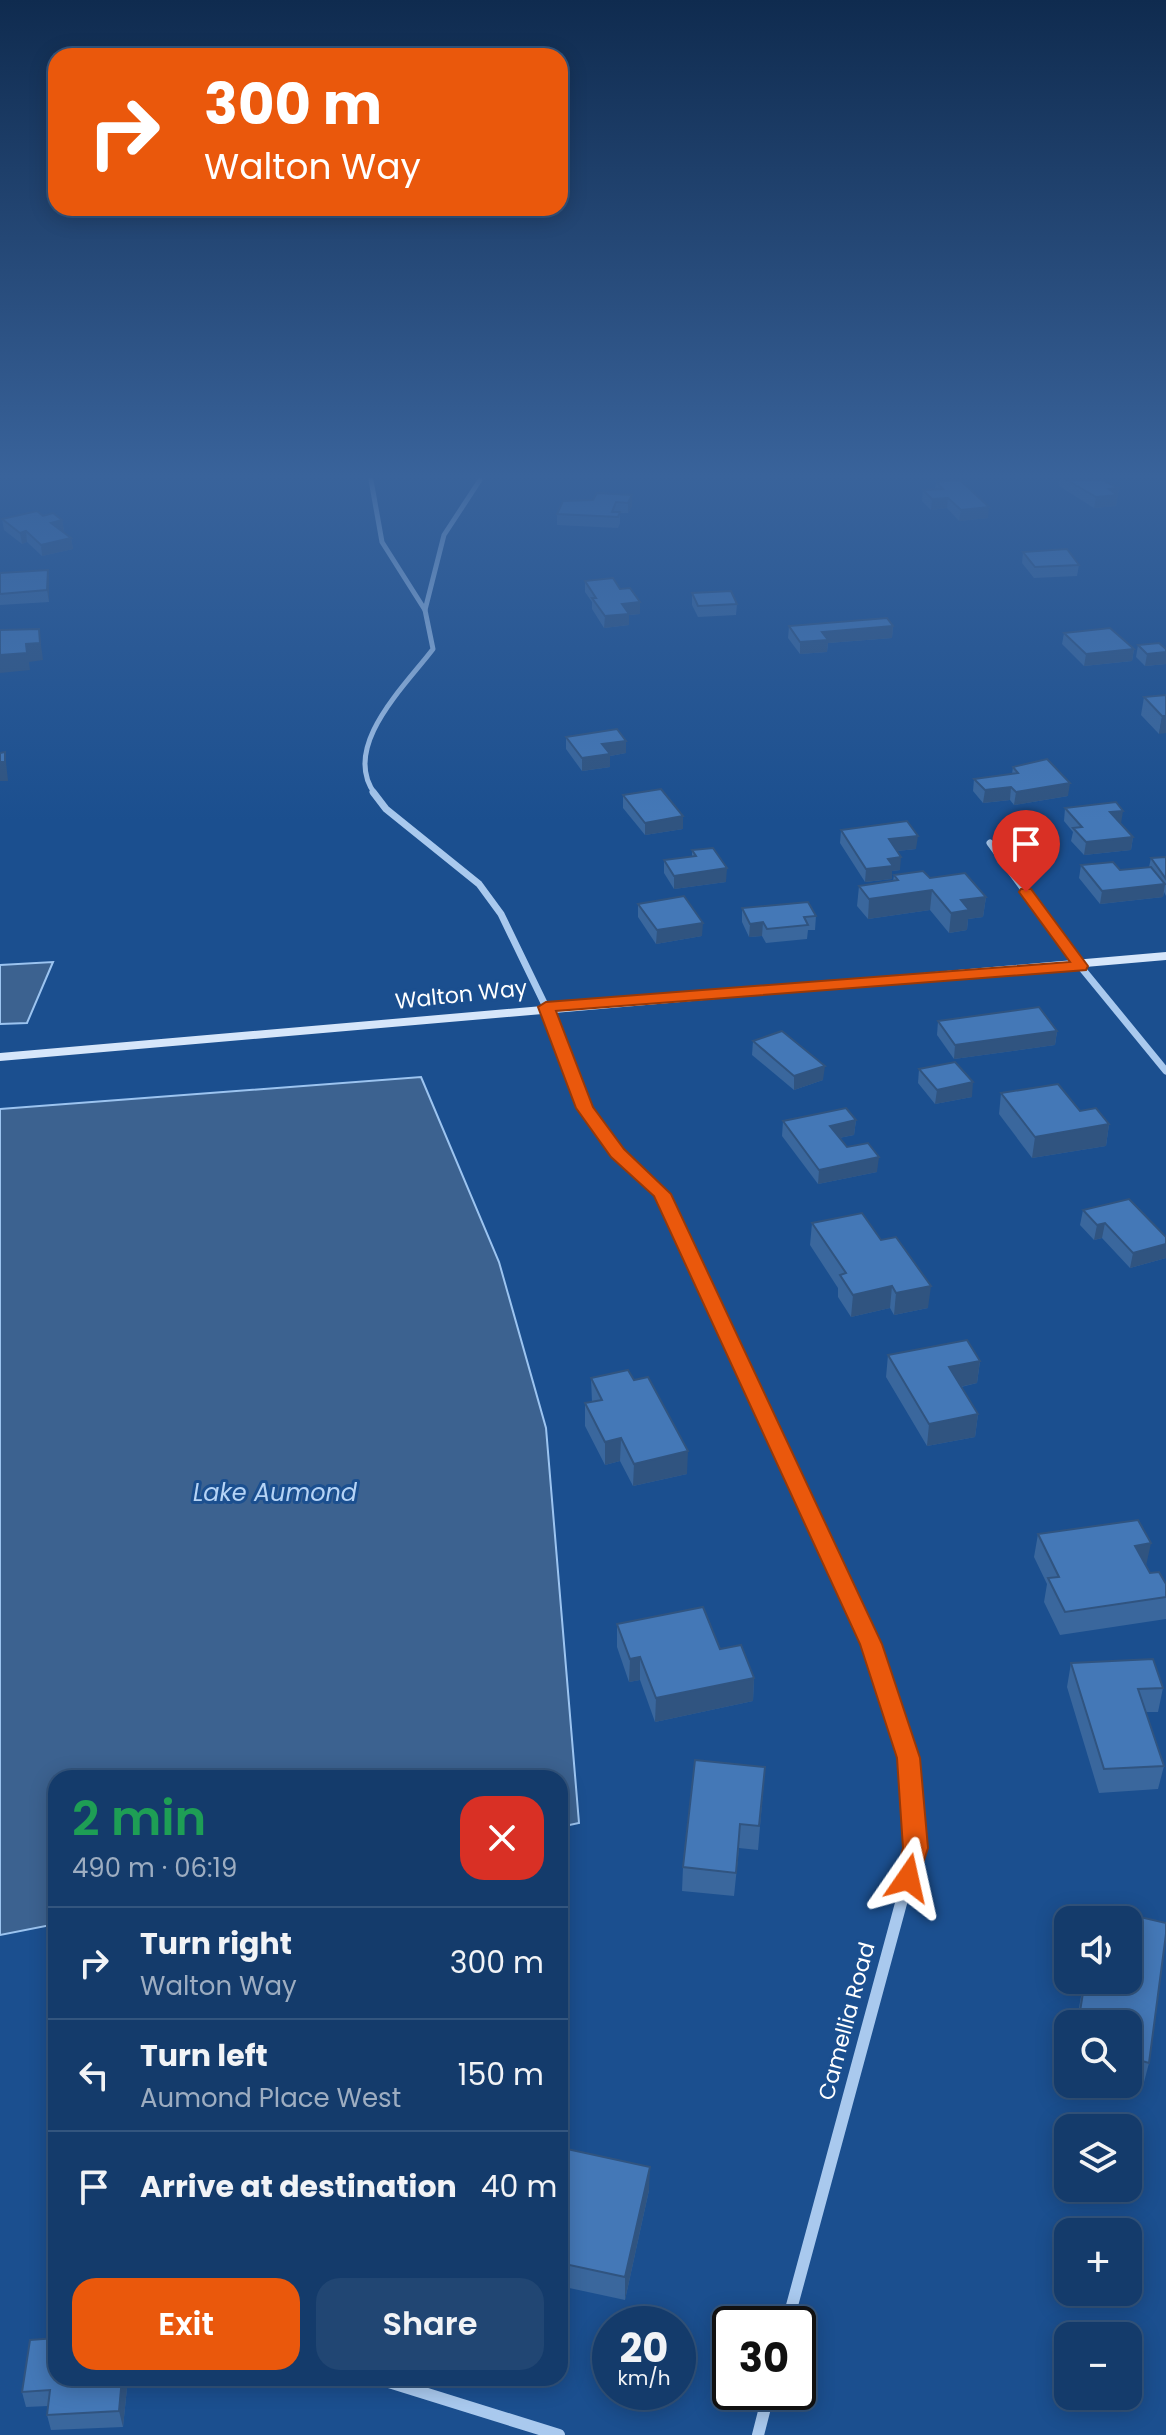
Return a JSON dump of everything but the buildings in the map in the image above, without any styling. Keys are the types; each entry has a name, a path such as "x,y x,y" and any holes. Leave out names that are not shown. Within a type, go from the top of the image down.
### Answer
{"main road":[{"name":"Walton Way","path":"0,1057 302,1034 546,1007 1080,966 1166,956"}],"street":[{"name":"Camellia Road","path":"415,594 425,610 433,649 367,737 365,781 386,809 479,884 501,914 546,1007 585,1108 617,1153 662,1194 871,1644 908,1758 916,1848 792,2306"},
{"path":"425,610 429,594"},
{"path":"990,843 1080,966 1166,1071"},
{"path":"402,2386 559,2435"},
{"path":"758,2435 764,2410"}],"water":[{"path":"53,962 27,1023 0,1024 0,965"},
{"name":"Lake Aumond","path":"421,1077 499,1262 546,1428 579,1823 568,1825 568,1770 48,1770 48,1926 0,1935 0,1109"}],"route":[{"path":"908,1878 916,1848 908,1758 894,1707 871,1644 662,1194 617,1153 585,1108 546,1007 1080,966 1026,892"}]}
